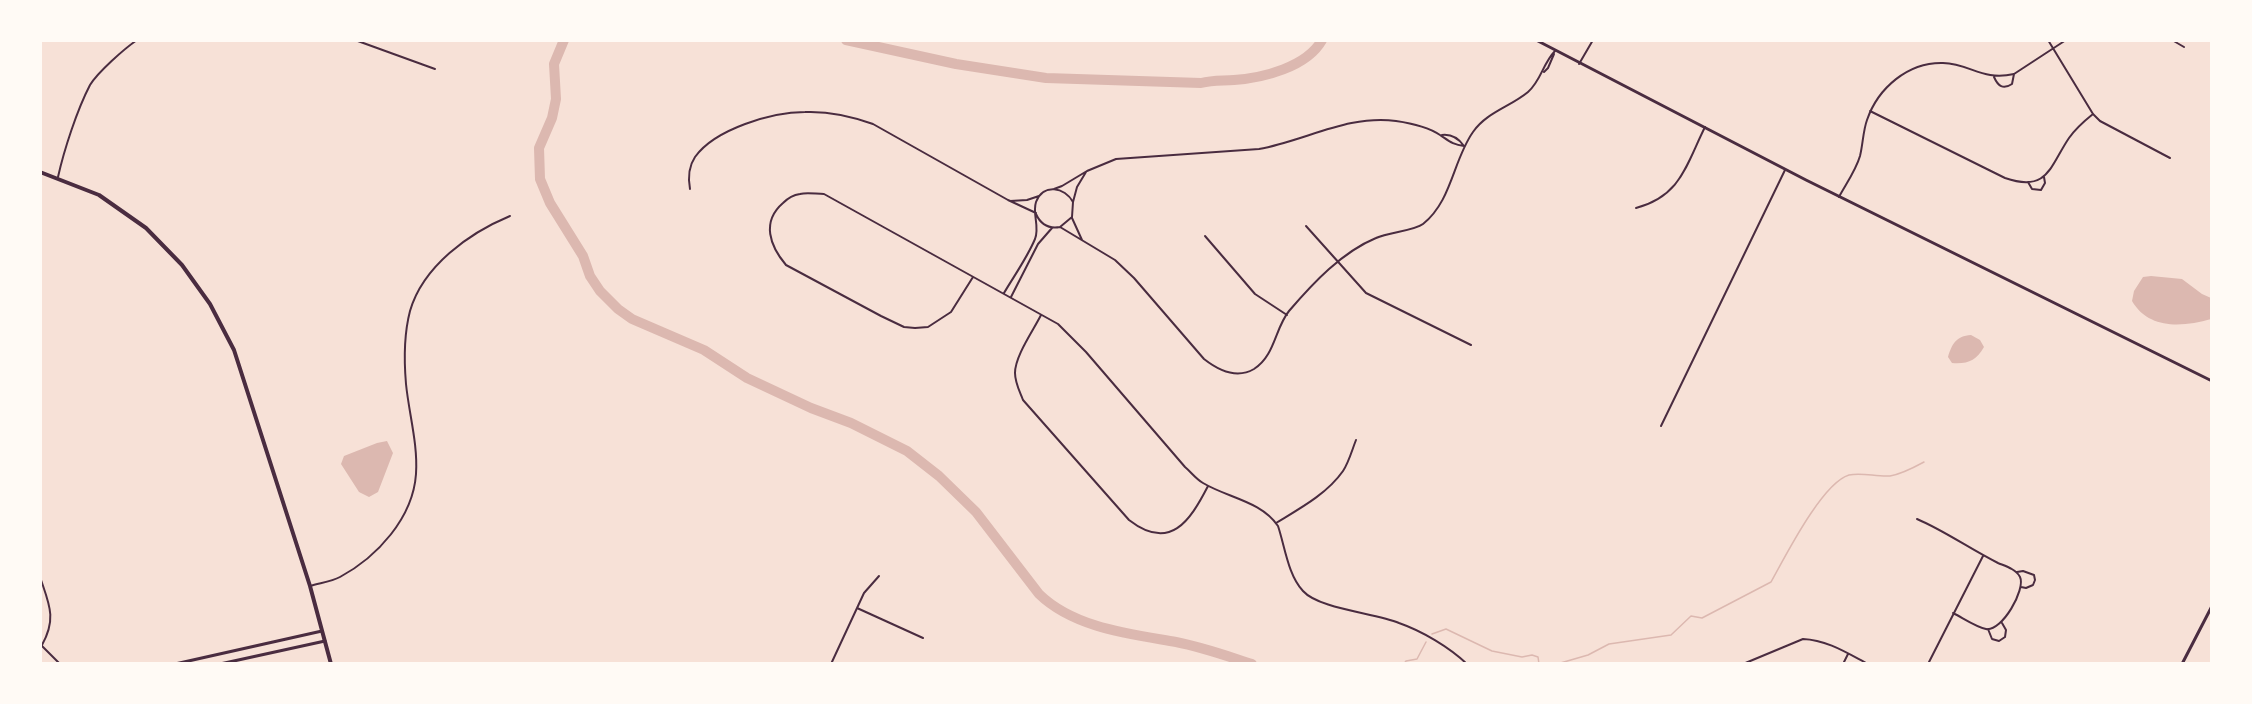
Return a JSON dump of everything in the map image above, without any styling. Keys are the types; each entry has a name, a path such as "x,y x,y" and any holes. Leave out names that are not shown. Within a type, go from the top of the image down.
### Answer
{"main road":[{"path":"40,172 58,177 99,195 146,228 182,265 210,304 234,350 310,586 331,663"}],"street":[{"path":"58,177 64,153 91,84 125,48 137,40"},
{"path":"355,40 435,69"},
{"path":"1536,40 1785,170 2211,381"},
{"path":"1579,64 1593,40"},
{"path":"2048,40 2093,114 2114,130 2170,158"},
{"path":"1839,197 1859,157 1870,111 1885,88 1903,74 1940,63 1953,64 1994,77 2014,74 2066,40"},
{"path":"2172,40 2184,47"},
{"path":"1060,226 1115,260 1134,278 1204,359 1215,368 1228,372 1254,369 1272,348 1287,315 1331,267 1356,248 1376,237 1422,225 1444,196 1464,146 1473,132 1485,119 1528,92 1543,73 1549,57 1555,51"},
{"path":"1994,77 1998,85 2008,87 2012,84 2014,74"},
{"path":"1870,111 2005,178 2028,182 2044,177 2054,167 2067,140 2077,127 2093,114"},
{"path":"690,189 689,174 696,157 731,130 776,116 823,112 856,118 873,124 1036,214 1042,224 1053,228"},
{"path":"1004,293 1038,230 1036,202 1039,196 1043,192 1062,186 1086,171 1116,159 1280,145 1366,120 1414,124 1441,135 1447,134 1459,140 1464,146"},
{"path":"1636,208 1656,202 1670,191 1682,175 1705,127"},
{"path":"1441,135 1444,140 1457,146 1464,146"},
{"path":"1661,426 1785,170"},
{"path":"1082,240 1072,217 1077,187 1086,171"},
{"path":"2028,182 2032,189 2041,190 2045,183 2044,177"},
{"path":"1054,189 1065,192 1073,202"},
{"path":"973,277 951,312 928,327 904,327 786,265 775,252 769,228 777,208 789,198 801,193 824,194 1058,324 1200,482 1261,509 1276,524 1294,578 1309,596 1325,603 1401,623 1467,663"},
{"path":"1008,200 1027,200 1039,196"},
{"path":"310,586 338,578 357,567 385,542 399,523 415,483 416,472 413,429 406,383 406,346 410,310 423,285 442,261 471,236 510,216"},
{"path":"1011,297 1038,244 1053,228 1072,217"},
{"path":"1306,226 1366,293 1472,345"},
{"path":"1205,236 1255,294 1287,315"},
{"path":"1041,315 1018,360 1015,371 1016,382 1023,400 1129,520 1145,530 1156,533 1173,531 1184,525 1192,516 1208,486"},
{"path":"1276,524 1305,505 1336,479 1346,466 1356,440"},
{"path":"1917,519 2017,572 2021,578 2021,588 2002,623 1995,628 1988,629 1953,613"},
{"path":"1928,663 1983,556"},
{"path":"2017,572 2023,571 2034,575 2033,585 2021,588"},
{"path":"831,663 864,593 879,576"},
{"path":"40,577 51,614 48,635 41,645 60,663"},
{"path":"2182,663 2211,606"},
{"path":"857,608 923,638"},
{"path":"1988,629 1992,639 1999,641 2006,637 2006,630 2002,623"},
{"path":"176,663 322,631"},
{"path":"1743,663 1803,639 1831,645 1868,663"},
{"path":"220,663 325,640"},
{"path":"1843,663 1848,654"}],"shaded area":[{"path":"2143,277 2182,279 2211,298 2211,319 2189,324 2167,324 2148,317 2132,301 2134,291"},
{"path":"1971,335 1980,340 1984,347 1981,352 1971,361 1952,363 1948,357 1953,345 1958,339"},
{"path":"387,441 393,453 378,492 369,497 359,492 341,464 344,456"}],"waterway":[{"path":"564,40 554,64 556,99 552,118 539,148 540,179 550,203 583,256 590,276 600,291 618,309 632,319 704,350 747,378 811,408 851,423 907,451 939,476 976,512 1039,594 1069,615 1103,628 1186,644 1252,664"},
{"path":"846,40 956,64 1046,78 1201,83 1271,74 1306,57 1322,40"},
{"path":"1557,664 1588,655 1609,644 1671,635 1691,616 1702,618 1771,582 1805,522 1838,481 1854,474 1894,475 1924,462"},
{"path":"1432,634 1446,629 1492,651 1522,657 1532,655 1538,657 1539,664"},
{"path":"1404,664 1406,661 1417,659 1426,642"}]}
